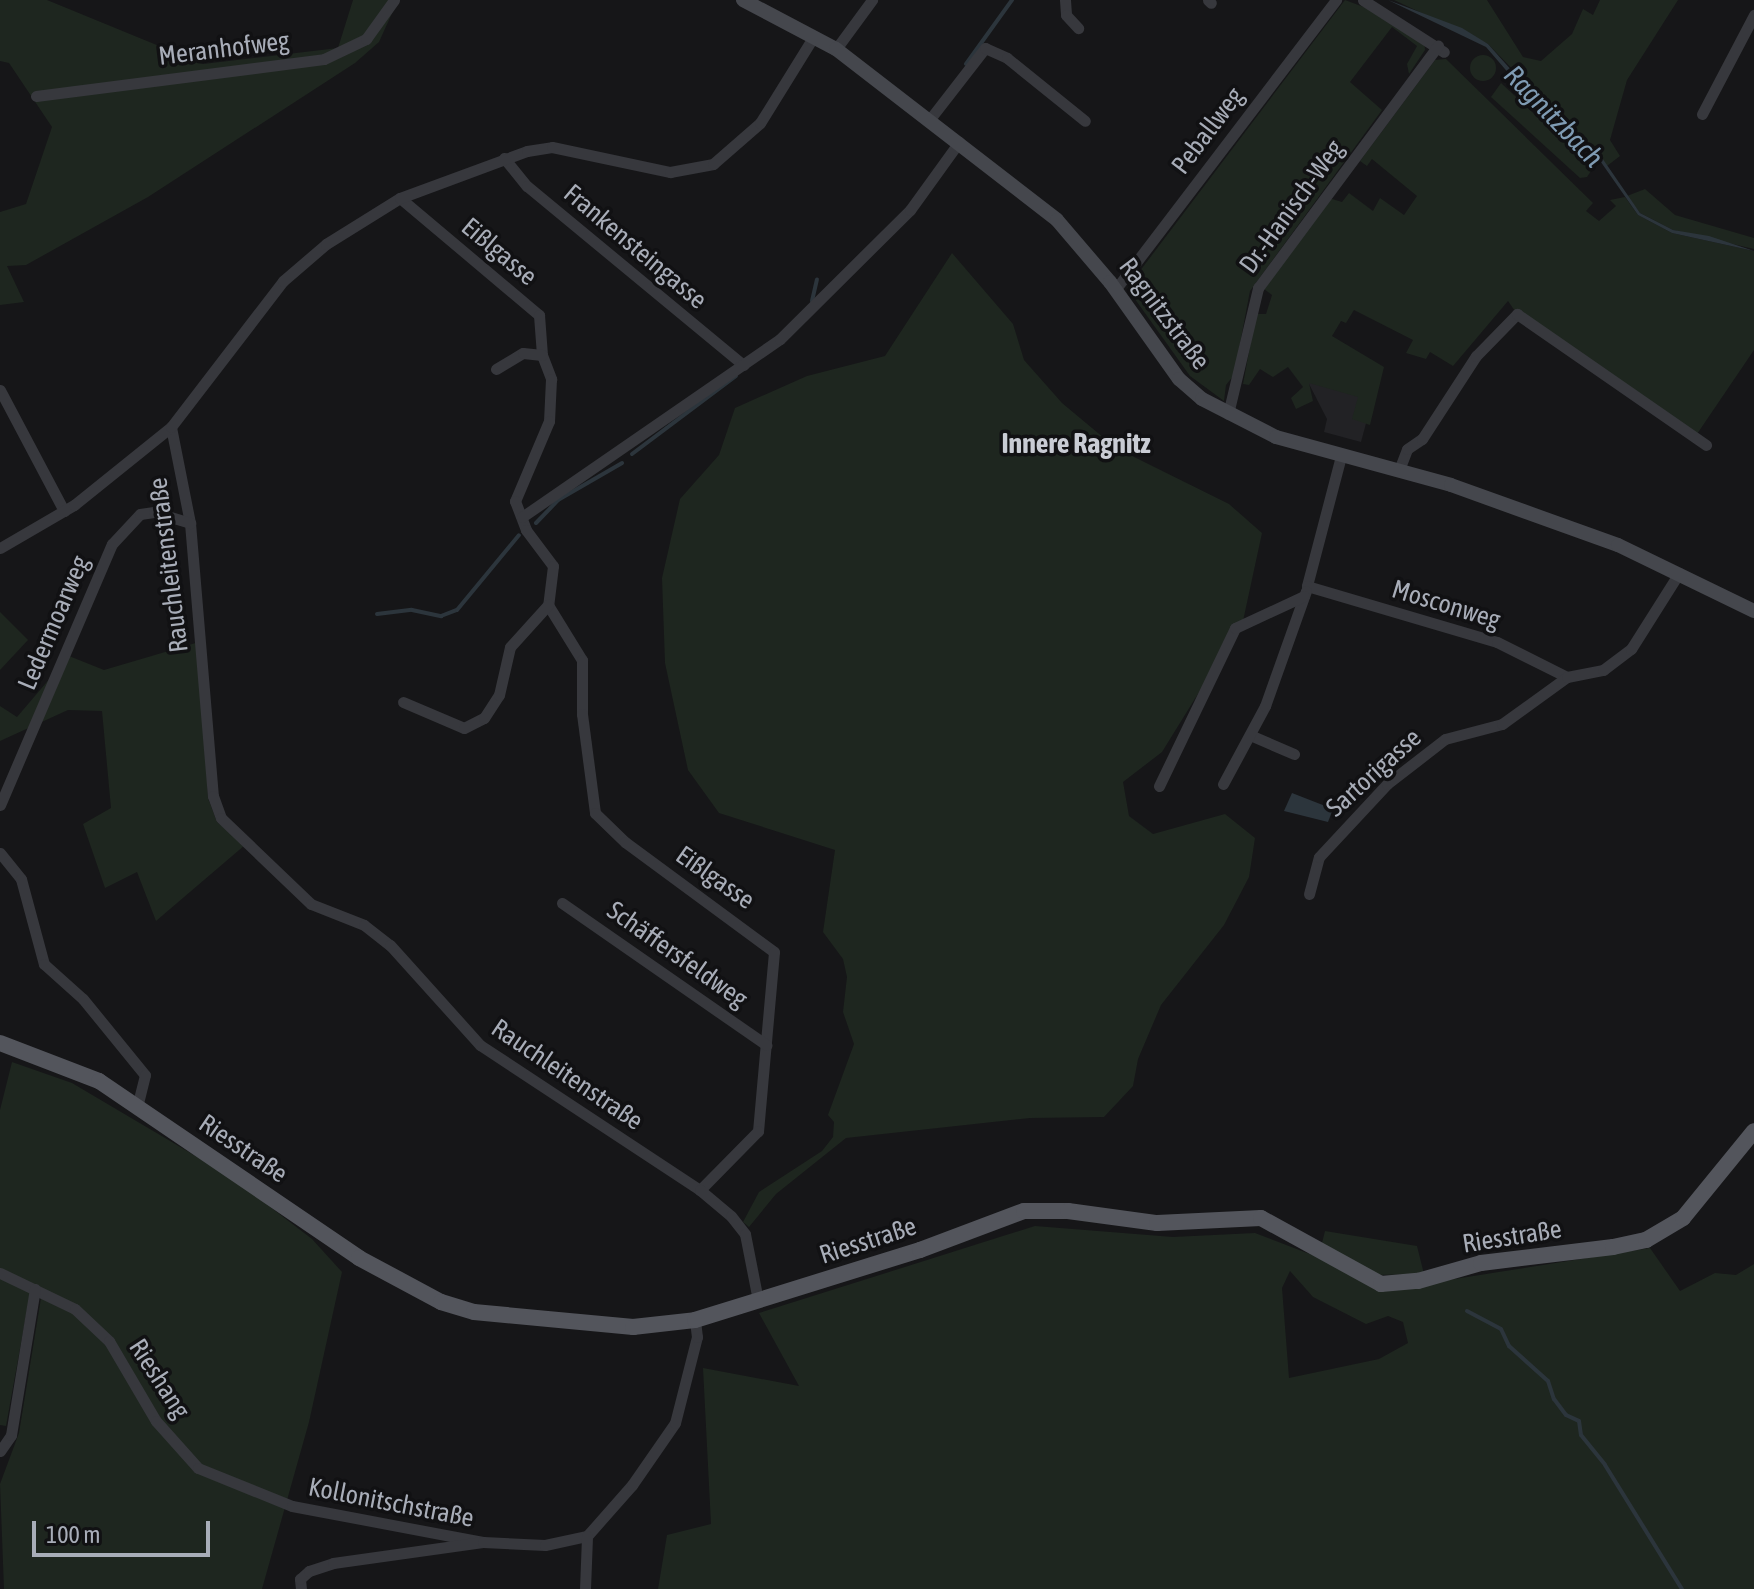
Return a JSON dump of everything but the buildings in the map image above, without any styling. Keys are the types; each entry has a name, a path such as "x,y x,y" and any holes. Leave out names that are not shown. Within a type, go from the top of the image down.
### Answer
{"main road":[{"name":"Ragnitzstraße","path":"743,0 836,49 1057,220 1115,290 1179,379 1228,414 1276,437 1495,499 1679,573 1754,611"},
{"name":"Riesstraße","path":"0,1043 52,1059 138,1104 359,1258 441,1302 474,1312 633,1327 695,1320 1024,1211 1068,1211 1157,1223 1261,1218 1291,1230 1364,1279 1381,1284 1418,1281 1481,1263 1646,1240 1698,1204 1754,1131"}],"street":[{"name":"Meranhofweg","path":"36,96 324,59 366,39 394,0"},
{"path":"836,49 872,0"},
{"path":"1065,0 1066,15 1078,28"},
{"name":"Peballweg","path":"1115,290 1336,0"},
{"name":"Dr.-Hanisch-Weg","path":"1228,414 1258,288 1441,49 1363,0"},
{"path":"1702,114 1754,15"},
{"name":"Rauchleitenstraße","path":"0,548 64,511 171,427 283,281 326,244 400,198 504,158 552,147 670,172 713,164 760,123 814,36"},
{"path":"930,119 985,48 1007,58 1085,121"},
{"path":"403,702 464,728 484,718 499,695 510,647 548,605 553,566 522,517 780,339 894,227 959,142"},
{"name":"Frankensteingasse","path":"504,158 527,186 743,365"},
{"name":"Eißlgasse","path":"400,198 539,315 542,355 551,379 549,421 517,489 515,501 522,517"},
{"path":"1399,470 1407,449 1422,439 1476,356 1517,314 1706,445"},
{"path":"496,369 523,353 542,355"},
{"path":"0,390 64,511"},
{"name":"Rauchleitenstraße","path":"171,427 190,523 213,796 221,818 311,904 364,925 390,945 450,1015 499,1061 700,1190 745,1234 758,1300"},
{"path":"1223,784 1283,665 1341,456"},
{"name":"Ledermoarweg","path":"0,805 112,544 140,514 154,512 190,523"},
{"name":"Sartorigasse","path":"1309,894 1319,857 1387,784 1445,739 1502,724 1567,677 1603,670 1631,649 1679,573"},
{"path":"1159,786 1235,628 1306,591"},
{"name":"Mosconweg","path":"1306,591 1497,642 1567,677"},
{"name":"Eißlgasse","path":"548,605 582,660 582,714 595,813 625,842 771,945 776,962 758,1131 700,1190"},
{"path":"1250,735 1294,754"},
{"path":"0,853 21,879 44,964 83,999 145,1075 138,1104"},
{"name":"Schäffersfeldweg","path":"562,903 766,1045"},
{"name":"Rieshang","path":"0,1273 75,1309 109,1341 156,1421 198,1468 292,1506"},
{"path":"0,1451 11,1435 35,1289"},
{"path":"585,1589 587,1536 632,1485 675,1423 697,1337 695,1320"},
{"name":"Kollonitschstraße","path":"292,1506 483,1542 545,1545 587,1536"},
{"name":"Kollonitschstraße","path":"301,1589 300,1579 309,1571 333,1563 483,1542"}],"shaded area":[{"path":"0,0 47,0 203,64 338,48 353,0 398,0 379,42 355,63 148,197 26,265 7,266 24,302 0,305 0,212 26,204 52,127 9,63 0,61"},
{"path":"1345,0 1393,18 1424,39 1425,50 1409,74 1407,64 1417,46 1392,27 1350,82 1382,110 1250,291 1234,375 1226,385 1224,401 1190,376 1127,288"},
{"path":"1394,0 1487,0 1523,57 1541,61 1572,34 1583,9 1593,15 1600,0 1678,0 1627,80 1610,140 1620,156 1607,166 1488,44"},
{"path":"1483,55 1492,59 1496,68 1492,77 1483,81 1474,77 1470,68 1474,59"},
{"path":"1446,59 1593,203 1586,211 1599,221 1616,206 1610,200 1625,197 1638,215 1672,233 1754,251 1754,350 1695,437 1517,314 1508,301 1453,366 1430,352 1426,359 1406,353 1413,340 1354,310 1346,323 1341,321 1332,336 1384,367 1370,425 1352,419 1358,397 1309,383 1313,401 1296,409 1291,398 1303,387 1288,367 1273,377 1260,369 1249,385 1243,384 1256,314 1266,314 1272,295 1264,289 1329,198 1342,202 1349,193 1373,211 1380,198 1404,215 1417,196 1372,159 1367,166 1360,161 1435,60"},
{"path":"1501,83 1587,163 1591,171 1587,177 1580,178 1491,97"},
{"path":"1645,189 1675,215 1754,238 1754,249 1673,230 1640,213 1627,196"},
{"path":"952,253 1013,324 1024,360 1062,403 1116,448 1229,504 1262,533 1243,621 1162,752 1123,782 1129,816 1153,834 1225,814 1255,838 1249,877 1224,925 1161,1005 1138,1059 1133,1086 1104,1117 1030,1118 846,1138 776,1194 749,1227 743,1222 759,1192 822,1151 833,1137 834,1122 828,1115 854,1044 843,1012 847,977 843,959 823,932 835,850 719,813 688,770 665,663 662,578 680,499 719,455 735,408 807,376 885,356"},
{"path":"1379,375 1361,442 1324,432 1327,419 1308,382"},
{"path":"0,612 28,640 0,670"},
{"path":"199,642 208,798 217,822 245,845 156,921 137,872 105,888 83,824 111,808 102,711 68,710 0,741 0,706 17,717 69,656 104,670"},
{"path":"12,1062 72,1083 231,1177 312,1239 342,1272 309,1422 262,1589 4,1589 0,1484 19,1433 41,1298 29,1299 6,1426 0,1425 0,1110"},
{"path":"1035,1226 1173,1237 1255,1233 1398,1288 1650,1248 1680,1291 1715,1273 1736,1275 1754,1264 1754,1589 658,1589 667,1535 711,1524 703,1368 799,1386 759,1313","holes":["1290,1271 1313,1297 1366,1324 1388,1316 1403,1322 1408,1343 1379,1359 1289,1378 1282,1288"]},
{"path":"1325,1231 1417,1246 1424,1274 1375,1275 1322,1243"}],"water":[{"name":"Ragnitzbach","path":"1388,0 1462,28 1488,44 1540,102 1598,152 1640,213 1673,230 1709,236 1754,251 1672,233 1638,215 1596,155 1536,105 1486,47"},
{"path":"1292,793 1333,809 1328,822 1284,811"}],"waterway":[{"path":"966,64 1012,0"},
{"path":"812,301 817,280"},
{"path":"632,454 736,376"},
{"path":"536,523 558,500 622,463"},
{"path":"377,614 412,610 441,616 457,610 519,535"},
{"path":"1467,1311 1501,1329 1509,1346 1548,1381 1554,1399 1566,1415 1579,1421 1581,1435 1605,1465 1682,1589"}],"district":[{"name":"Innere Ragnitz","path":"1076,443"}]}
